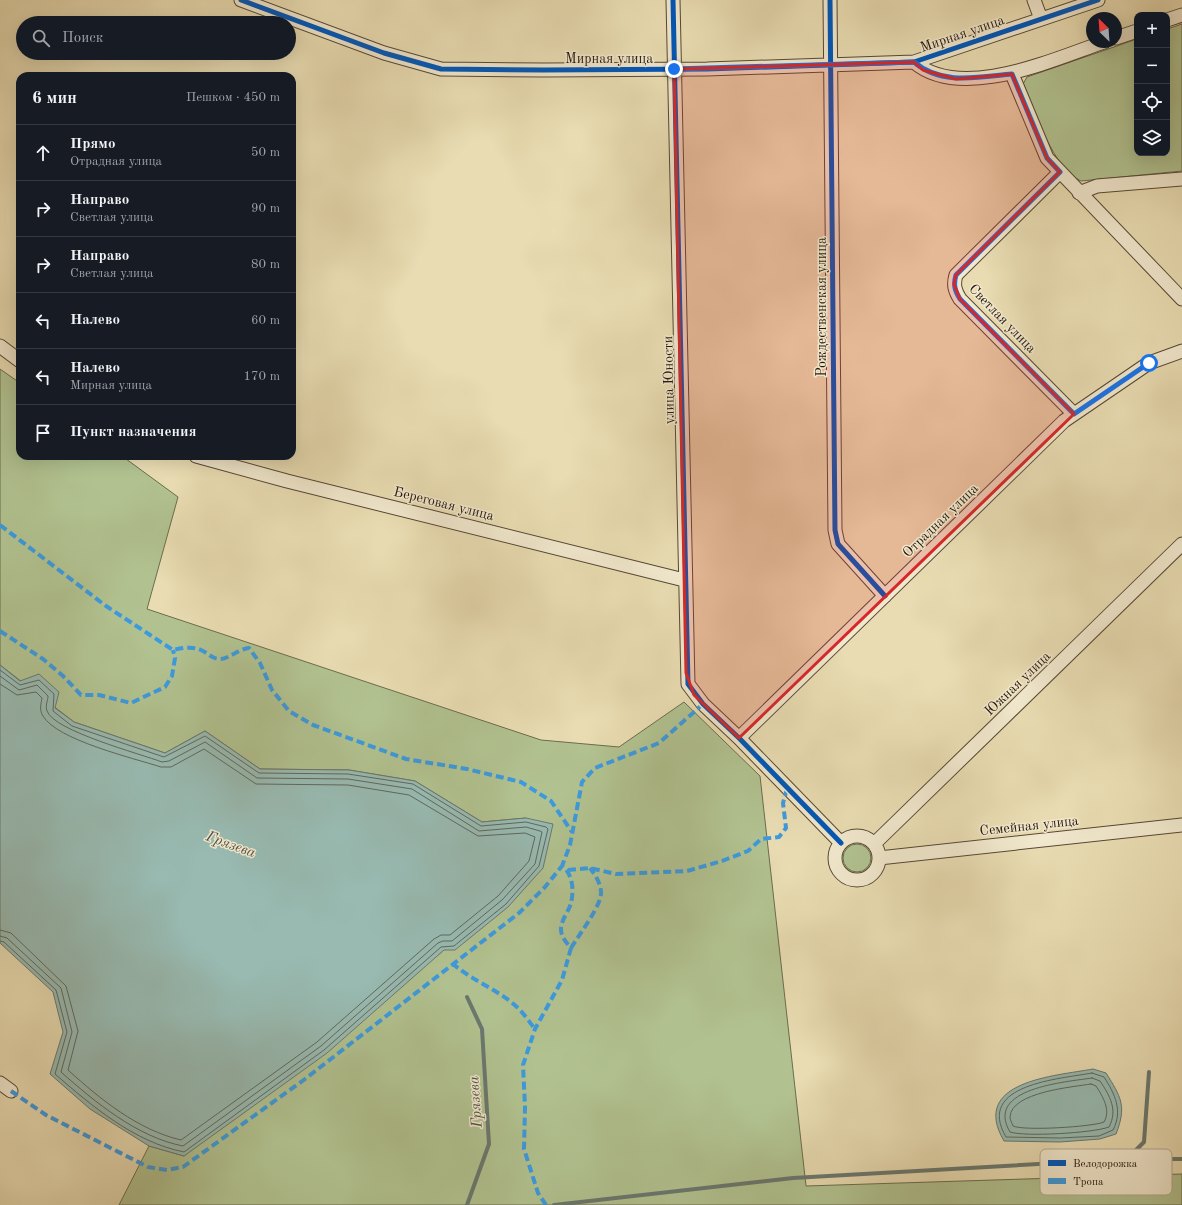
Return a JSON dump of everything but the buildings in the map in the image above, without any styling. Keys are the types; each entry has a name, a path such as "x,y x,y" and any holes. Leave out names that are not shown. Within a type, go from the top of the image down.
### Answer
{"street":[{"name":"Мирная улица","path":"241,0 284,16"},
{"name":"улица Юности","path":"673,0 684,580 688,684 703,704 739,738 841,843"},
{"name":"Рождественская улица","path":"830,0 835,530 838,544 885,596"},
{"path":"1034,0 1041,19"},
{"name":"Мирная улица","path":"296,20 384,53 441,69 674,69 914,62 1098,0"},
{"path":"1170,19 1182,15"},
{"path":"1122,36 1134,32"},
{"name":"Мирная улица","path":"914,62 923,70 956,79 1012,74 1087,48"},
{"path":"1012,74 1047,158 1182,299"},
{"name":"Светлая улица","path":"1060,172 956,275 954,284 960,299 1074,414"},
{"path":"1079,193 1097,186 1182,179"},
{"path":"0,346 16,358"},
{"name":"Отрадная улица","path":"739,738 1064,421 1149,363 1182,351"},
{"name":"Береговая улица","path":"211,460 302,485 684,580"},
{"name":"Южная улица","path":"874,844 1182,544"},
{"name":"Семейная улица","path":"879,858 1182,825"},
{"path":"861,837 874,844 879,858 878,866 868,877 854,880 848,878 838,869 836,862 837,849 841,843 847,839 861,837"}],"highlighted area":[{"path":"914,62 923,70 956,79 1012,74 1047,158 1060,172 956,275 954,284 960,299 1074,414 739,738 694,695 686,673 674,69"}],"green space":[{"path":"1182,24 1182,171 1081,181 1071,174 1053,152 1039,124 1023,84 1027,77 1111,48 1122,48 1122,44 1134,40 1134,156 1170,156 1170,28"},
{"path":"0,369 16,380 16,460 127,460 178,497 147,609 541,740 619,747 684,702 760,776 806,1186 1040,1179 1040,1195 1172,1195 1172,1174 1182,1174 1182,1205 119,1205 149,1146 184,1156 444,950 526,818 482,822 415,781 349,770 260,769 205,731 165,753 74,722 0,665"},
{"path":"857,844 867,848 871,858 867,868 857,872 847,868 843,858 847,848"}],"water":[{"path":"0,665 20,681 39,674 59,692 55,708 74,722 165,753 205,731 260,769 349,770 415,781 482,822 526,818 553,824 543,868 508,907 455,950 444,950 327,1053 184,1156 149,1146 90,1109 50,1074 63,1032 53,992 0,943"},
{"path":"1093,1069 1106,1073 1119,1095 1122,1109 1116,1134 1100,1139 1060,1142 1004,1141 996,1121 998,1105 1007,1094 1021,1085 1039,1079"}],"waterway":[{"name":"Грязева","path":"467,997 482,1029 489,1144 467,1205"},
{"path":"1137,1149 1144,1142 1149,1072"},
{"path":"1172,1159 1182,1159"},
{"path":"554,1205 793,1178 1040,1164"}],"marked path":[{"path":"0,525 106,606 173,650 194,648 201,650 215,658 223,659 241,650 249,648 260,663 272,690 289,711 313,725 406,759 467,769 521,782 551,801 572,832"},
{"path":"0,631 43,659 63,676 81,695 99,695 131,703 165,687 172,676 175,658 173,650"},
{"path":"546,1205 538,1193 524,1149 525,1107 523,1065 535,1029 562,980 571,948 561,932 562,922 570,906 572,898 572,883 566,869 562,866 570,845 582,782 595,768 659,743 703,704"},
{"path":"568,870 590,868 616,874 687,871 722,861 748,851 761,839 779,837 786,828 783,803 787,789"},
{"path":"11,1091 46,1115 148,1167 167,1170 183,1167 305,1079 519,913 545,887 562,866"},
{"path":"571,948 594,912 601,897 600,885 590,868"},
{"path":"452,963 511,1002 521,1011 535,1029"}],"cycle path":[{"path":"241,0 284,16"},
{"path":"673,0 688,684 703,704 739,738 841,843"},
{"path":"830,0 835,530 838,544 885,596"},
{"path":"296,20 384,53 441,69 707,69 914,62 1098,0"}],"route":[{"path":"674,69 914,62 923,70 956,79 1012,74 1047,158 1060,172 956,275 954,284 956,292 960,299 1074,414 1149,363"}]}
